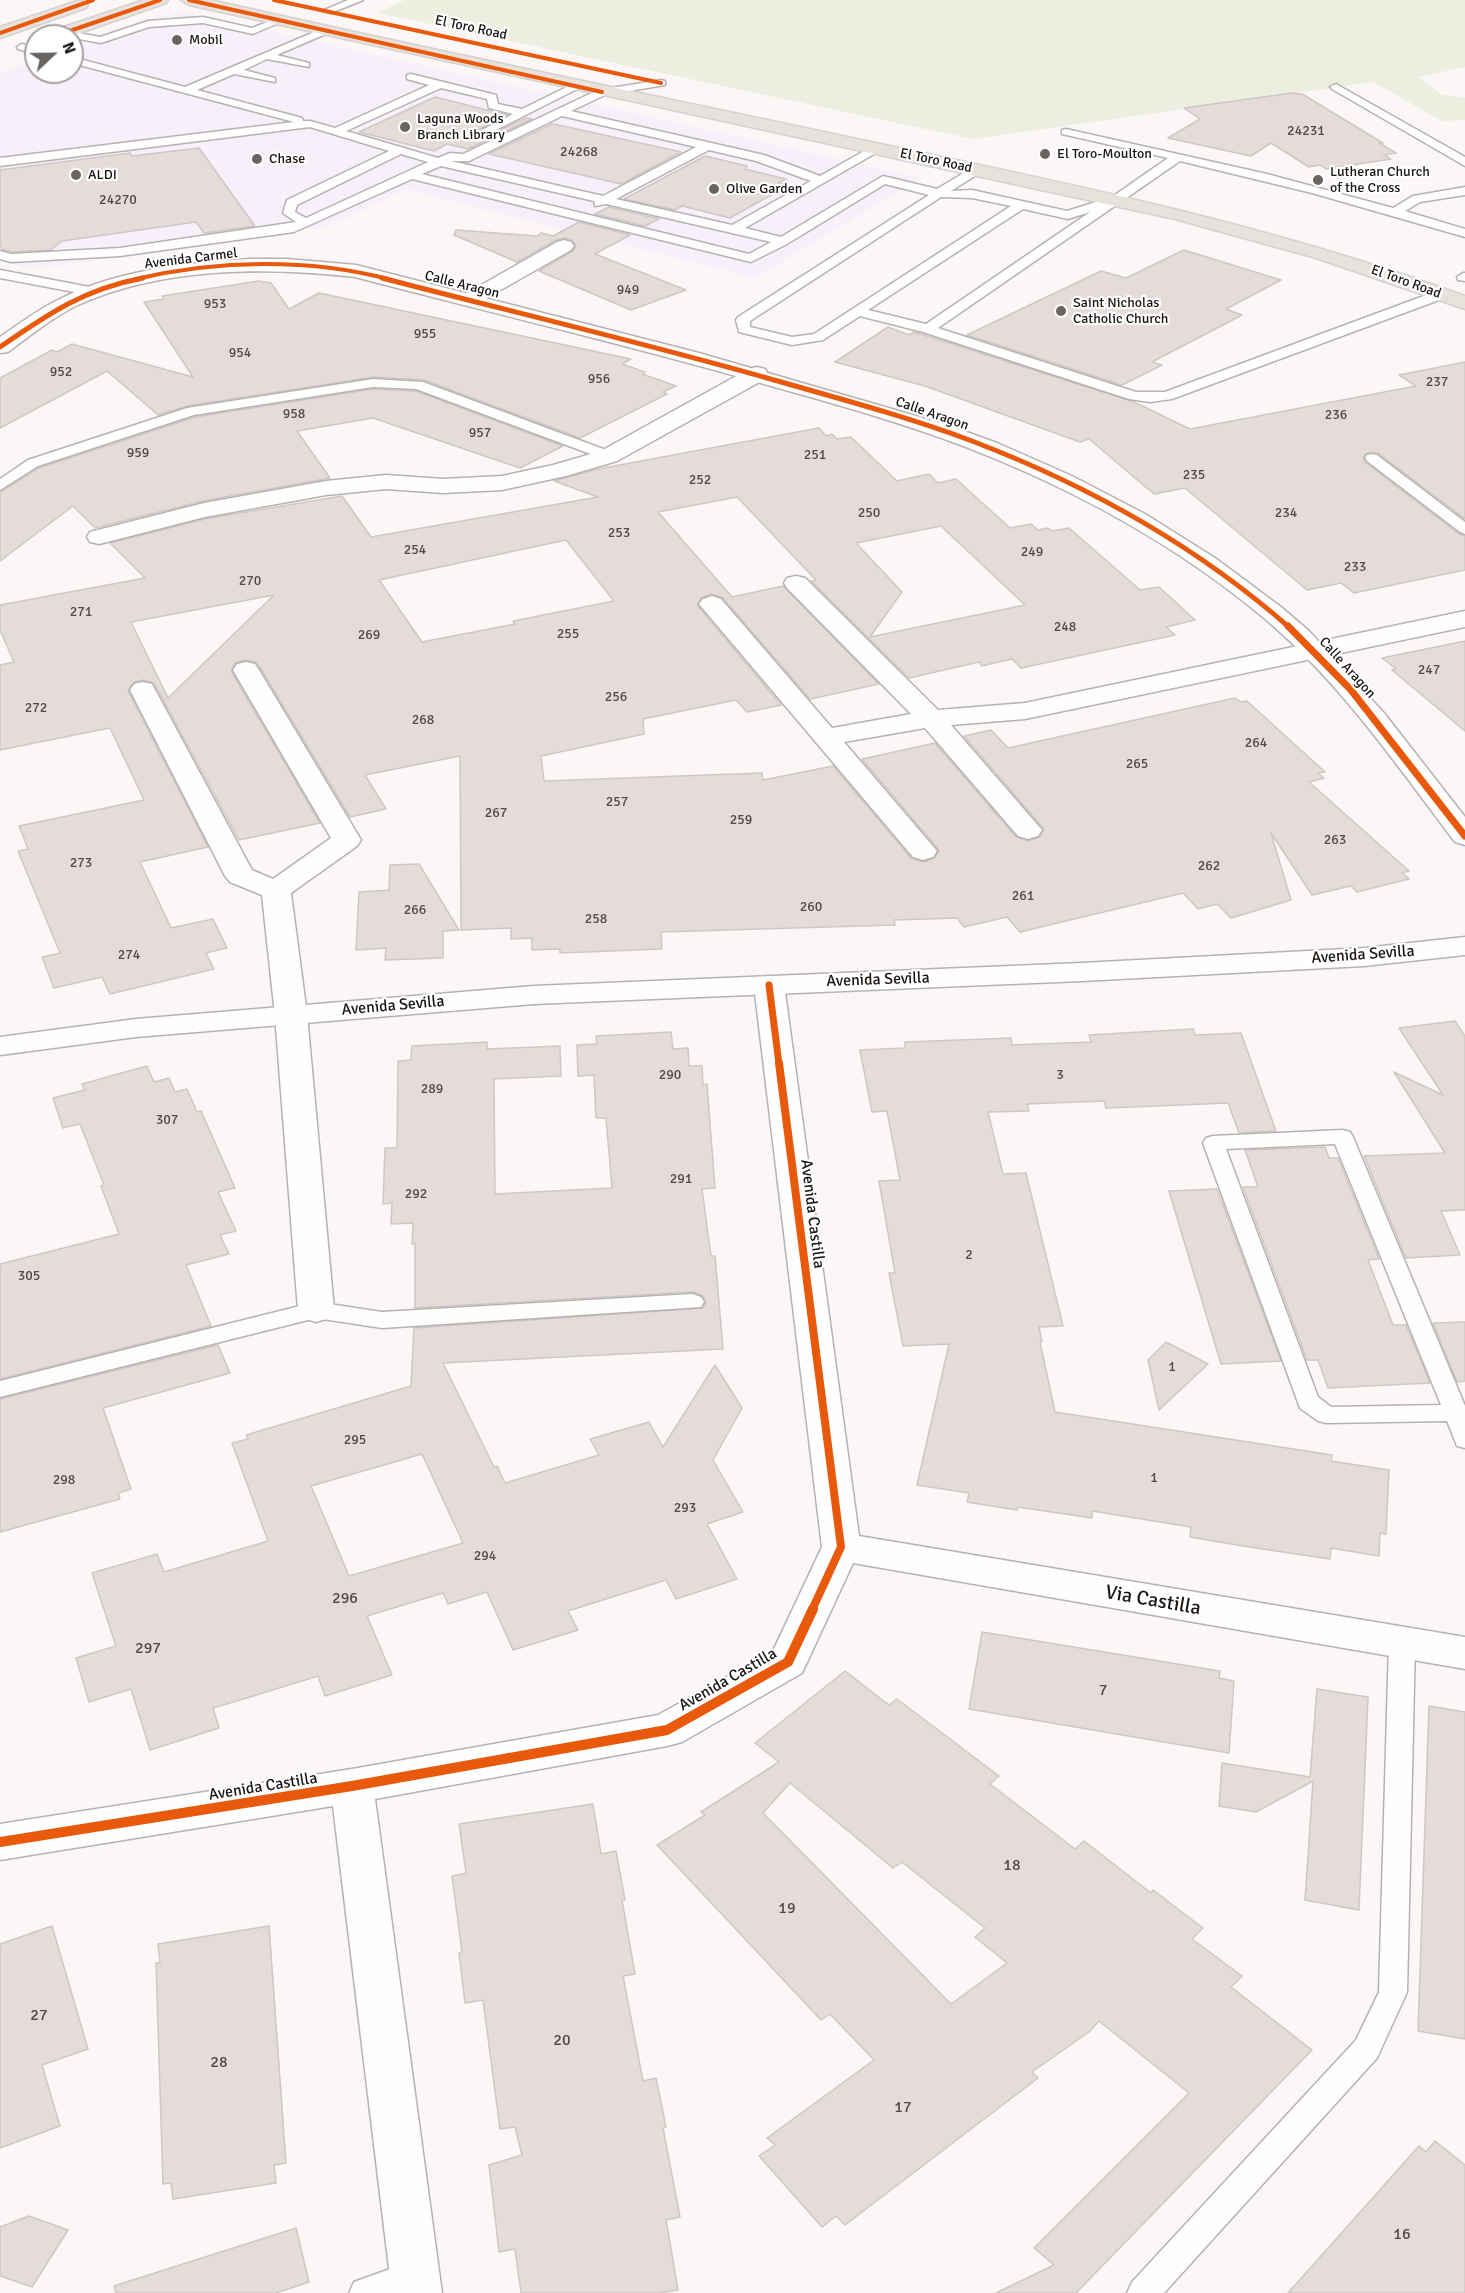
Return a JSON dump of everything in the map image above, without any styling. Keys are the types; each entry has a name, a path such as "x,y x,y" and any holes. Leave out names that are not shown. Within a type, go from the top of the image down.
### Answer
{"main road":[{"path":"0,33 93,0"},
{"path":"84,26 160,0"},
{"name":"El Toro Road","path":"189,0 602,92 879,139 1135,185 1181,196"},
{"name":"El Toro Road","path":"274,0 667,84"},
{"name":"El Toro Road","path":"879,139 977,169 1118,199 1250,232 1408,281 1465,303"}],"street":[{"name":"Calle Aragon","path":"468,300 564,246"},
{"name":"Calle Aragon","path":"259,265 316,266 356,272 757,374 913,421 967,440 1084,491 1170,539 1227,577 1274,614 1314,651 1361,702 1465,836"},
{"name":"Avenida Carmel","path":"0,347 72,300 96,292 141,279 182,272 259,265"},
{"path":"99,537 204,510 326,488 386,483 443,486 502,483 609,456 757,374"},
{"path":"796,583 931,719 1028,830"},
{"path":"712,604 923,851"},
{"name":"Calle Aragon","path":"826,737 931,719 1025,711 1465,619"},
{"path":"246,670 347,840 276,890"},
{"path":"142,690 240,876 276,890"},
{"path":"276,890 291,1015 316,1310"},
{"name":"Avenida Sevilla","path":"0,1046 136,1028 534,995 1094,972 1364,957 1465,946"},
{"name":"Avenida Castilla","path":"0,1842 352,1786 667,1730 788,1662 841,1548 769,985"},
{"name":"Via Castilla","path":"841,1548 1465,1653"},
{"path":"352,1786 416,2284"}],"lane":[{"path":"327,11 358,0"},
{"path":"203,20 230,9"},
{"path":"114,16 148,24"},
{"path":"84,38 101,40 148,24 203,20 253,31 280,20"},
{"path":"185,91 326,30"},
{"path":"266,56 305,65"},
{"path":"84,63 400,150 465,158 602,92 667,84"},
{"path":"232,70 271,80"},
{"path":"411,77 492,97 493,105 524,113"},
{"path":"337,132 440,84"},
{"path":"475,137 577,86"},
{"path":"1336,87 1465,162"},
{"path":"560,112 760,158 820,180"},
{"path":"0,162 310,124"},
{"path":"1066,132 1178,157 1395,212 1465,233"},
{"path":"733,230 820,180 879,139"},
{"path":"574,216 707,146"},
{"path":"306,223 289,213 291,203 400,150"},
{"path":"0,255 11,258 120,252 294,228 448,155 604,200 783,241"},
{"path":"928,328 1178,157"},
{"path":"977,169 743,320 744,329 792,341 818,337 860,312 1021,205"},
{"path":"410,175 751,258 883,180 938,193 972,194 1068,215 1118,199"},
{"path":"1395,212 1418,199 1465,191"},
{"path":"0,274 96,292"},
{"path":"860,312 928,328 1134,396 1150,398 1167,396 1442,294"},
{"path":"0,486 33,463 192,411 373,383 418,385 609,456"},
{"path":"1372,458 1465,529"},
{"path":"1456,1413 1326,1415 1308,1402 1213,1143 1343,1137 1456,1413 1465,1440"},
{"path":"0,1389 316,1310 382,1320 693,1302"},
{"path":"1143,2293 1367,2049 1393,1992 1402,1643"},
{"path":"364,2293 416,2284"}],"shaded area":[{"path":"404,0 1465,0 1465,67 1418,77 1442,95 1465,98 1465,120 1442,121 1373,82 973,139 378,13"},
{"path":"190,13 921,178 755,278 405,189 335,224 315,229 62,265 31,268 0,261 0,73 24,64 24,84 84,84 84,44 165,15"}],"building":[{"path":"1292,93 1302,94 1396,153 1384,155 1391,159 1326,169 1320,165 1309,167 1271,143 1251,156 1168,138 1200,119 1184,108"},
{"path":"435,97 507,115 478,130 479,134 485,137 526,118 532,119 468,149 447,144 434,151 359,132"},
{"path":"552,124 681,152 621,184 489,154"},
{"path":"199,148 255,226 204,233 196,222 62,241 51,250 11,252 2,249 0,245 0,170 130,153 132,156"},
{"name":"Olive Garden","path":"705,156 747,166 745,169 786,179 778,183 789,185 730,218 682,206 675,210 624,199"},
{"path":"609,207 659,219 645,226 595,214"},
{"path":"579,222 630,235 595,254 686,290 631,310 539,271 573,251 576,246 572,240 565,238 556,240 517,262 454,235 456,230 537,236 541,233 553,236"},
{"path":"1184,250 1281,280 1226,309 1242,315 1152,362 1162,365 1122,385 967,335 1101,271 1126,278"},
{"path":"259,281 271,283 289,309 319,293 631,359 622,364 676,386 663,392 667,394 580,438 424,380 373,377 187,406 158,415 107,371 0,428 0,378 52,350 57,352 72,344 193,377 144,302 164,299 162,296"},
{"path":"888,327 909,335 914,332 1134,402 1190,429 1416,386 1399,375 1465,362 1465,519 1378,453 1367,453 1363,457 1366,463 1459,534 1465,536 1465,570 1354,593 1341,583 1307,590 1185,488 1154,494 1089,439 1080,442 925,386 835,362"},
{"path":"373,389 416,391 563,446 520,468 373,418 297,431 330,478 203,501 95,528 73,506 0,561 0,492 39,468 195,417"},
{"path":"819,428 826,436 832,434 837,439 851,437 897,481 929,474 938,483 956,479 1010,528 1031,524 1038,530 1048,528 1052,531 1069,528 1140,590 1159,587 1195,620 1166,627 1175,635 1021,668 1012,659 982,666 979,662 909,678 811,581 816,580 737,497 658,512 732,597 783,586 879,684 810,699 723,598 711,594 701,598 697,605 781,705 747,712 736,700 643,719 644,734 541,756 544,781 762,773 763,780 833,766 911,858 924,862 935,858 939,850 862,759 935,743 1016,837 1029,841 1040,837 1044,829 964,736 991,730 1008,748 1235,698 1241,702 1247,701 1325,772 1318,773 1324,778 1309,782 1409,871 1402,873 1409,879 1357,892 1351,886 1312,895 1271,833 1291,900 1231,918 1217,904 1198,909 1183,893 1020,932 1007,917 964,927 957,918 894,920 895,925 661,932 662,949 560,953 560,949 532,950 532,938 511,939 511,928 461,930 460,756 365,775 386,809 350,817 261,669 255,662 246,660 235,663 231,671 320,823 239,840 154,683 143,680 134,682 128,691 208,847 140,862 171,928 213,919 227,948 206,953 214,969 110,994 102,977 54,988 42,957 60,953 18,851 28,849 19,826 144,800 110,728 0,750 0,665 14,662 0,630 0,605 145,578 110,543 205,519 342,496 371,537 598,497 554,481 598,469","holes":["941,526 1025,605 870,637 902,592 856,543","566,540 614,601 513,621 515,624 422,642 379,580","274,595 168,698 131,622"]},
{"path":"1465,641 1465,731 1392,670 1396,669 1382,658"},
{"path":"419,864 459,930 443,931 443,958 385,960 386,948 356,950 359,892 389,890 390,865"},
{"path":"1455,1021 1465,1036 1465,1210 1441,1211 1460,1255 1406,1258 1364,1156 1445,1153 1394,1072 1443,1095 1399,1028"},
{"path":"1193,1029 1195,1035 1241,1033 1276,1131 1239,1133 1228,1103 1106,1108 1104,1101 1027,1104 1029,1111 988,1112 1003,1174 1026,1173 1063,1326 1039,1327 1055,1412 1332,1455 1331,1461 1389,1470 1386,1534 1380,1533 1379,1556 1331,1548 1330,1559 1249,1547 1190,1537 1191,1527 1092,1511 1092,1518 1018,1507 1017,1510 967,1502 969,1493 917,1485 949,1344 903,1346 889,1273 895,1273 879,1181 900,1180 887,1111 872,1112 860,1050 905,1048 905,1042 1011,1038 1012,1045 1091,1042 1089,1035"},
{"path":"671,1032 673,1049 688,1048 689,1066 702,1066 703,1085 707,1084 715,1188 702,1189 711,1256 715,1256 723,1349 443,1363 494,1467 497,1466 505,1483 599,1455 590,1439 649,1422 663,1447 715,1365 742,1408 713,1460 743,1512 707,1524 737,1579 676,1599 666,1580 568,1611 578,1630 513,1650 487,1592 448,1604 443,1593 367,1616 392,1675 325,1696 318,1676 213,1708 219,1728 150,1750 131,1689 89,1702 76,1658 116,1646 92,1573 157,1554 164,1572 268,1541 232,1443 248,1439 246,1435 411,1386 414,1328 703,1308 706,1303 703,1296 693,1292 415,1308 413,1223 391,1224 392,1203 383,1204 385,1148 397,1148 398,1061 411,1060 412,1046 487,1042 487,1049 560,1046 561,1076 494,1079 495,1194 612,1188 606,1118 596,1118 594,1075 578,1076 577,1045 597,1044 596,1036","holes":["422,1454 463,1543 349,1576 311,1486"]},
{"path":"147,1066 154,1082 169,1078 175,1092 187,1089 197,1112 201,1111 235,1188 218,1192 236,1231 220,1235 229,1254 186,1265 211,1326 0,1379 0,1264 119,1234 101,1186 104,1185 80,1124 63,1128 53,1098 85,1090 82,1084"},
{"path":"1325,1147 1329,1158 1338,1158 1379,1259 1368,1260 1393,1325 1406,1325 1430,1383 1328,1388 1318,1360 1307,1360 1243,1187 1258,1187 1245,1150"},
{"path":"1217,1189 1281,1361 1221,1364 1169,1191"},
{"path":"1465,1322 1465,1381 1457,1382 1433,1323"},
{"path":"1166,1342 1208,1364 1159,1410 1148,1360"},
{"path":"218,1345 230,1373 103,1408 131,1489 118,1493 120,1499 0,1532 0,1399"},
{"path":"982,1632 1220,1671 1219,1678 1234,1681 1229,1753 969,1709"},
{"path":"845,1671 889,1705 897,1699 999,1776 990,1784 1075,1849 1084,1841 1151,1893 1153,1890 1203,1928 1192,1939 1242,1976 1231,1987 1312,2050 1076,2293 996,2293 1054,2265 1034,2248 1189,2093 1099,2021 1089,2032 1032,2072 1038,2078 845,2225 836,2216 822,2227 759,2156 775,2145 767,2138 874,2060 830,2014 821,2020 657,1845 705,1815 701,1812 779,1762 755,1743","holes":["790,1783 893,1868 902,1862 985,1928 975,1937 1007,1963 951,2004 763,1813"]},
{"path":"1317,1689 1368,1697 1359,1910 1305,1900 1313,1781 1256,1812 1219,1806 1222,1763 1310,1777"},
{"path":"1429,1706 1465,1712 1465,2039 1418,2031"},
{"path":"593,1804 601,1854 616,1851 625,1900 622,1900 635,1974 623,1976 643,2081 656,2078 666,2127 663,2128 680,2217 666,2220 678,2290 659,2293 521,2293 515,2249 499,2252 489,2165 522,2155 515,2127 500,2129 483,2000 465,2003 459,1953 462,1952 452,1876 466,1873 459,1824"},
{"path":"52,1926 88,2049 42,2065 60,2126 0,2148 0,1944"},
{"path":"269,1926 286,2163 274,2165 276,2183 173,2199 171,2183 163,2184 156,1963 160,1963 158,1944"},
{"path":"1435,2141 1465,2165 1465,2293 1288,2293 1419,2146 1426,2152"},
{"path":"29,2216 68,2230 32,2287 0,2276 0,2227"},
{"path":"296,2228 309,2282 276,2293 116,2293 114,2286"}],"cycle path":[{"path":"0,33 93,0"},
{"path":"84,26 160,0"},
{"path":"189,0 602,92"},
{"path":"274,0 661,83"},
{"path":"0,347 45,315 73,300 104,288 139,279 175,272 250,265 323,267 356,271 692,357 854,403 972,441 1027,464 1101,500 1206,563 1272,612 1300,636 1351,690 1465,836"},
{"path":"0,1842 352,1786 667,1730 788,1662 841,1547 769,985"}],"place":[{"name":"Mobil","path":"177,40"},
{"name":"Laguna Woods Branch Library","path":"405,127"},
{"name":"El Toro-Moulton","path":"1045,154"},
{"name":"Chase","path":"257,159"},
{"name":"ALDI","path":"76,175"},
{"name":"Lutheran Church of the Cross","path":"1318,180"},
{"name":"Olive Garden","path":"714,189"},
{"name":"Saint Nicholas Catholic Church","path":"1061,311"}]}
